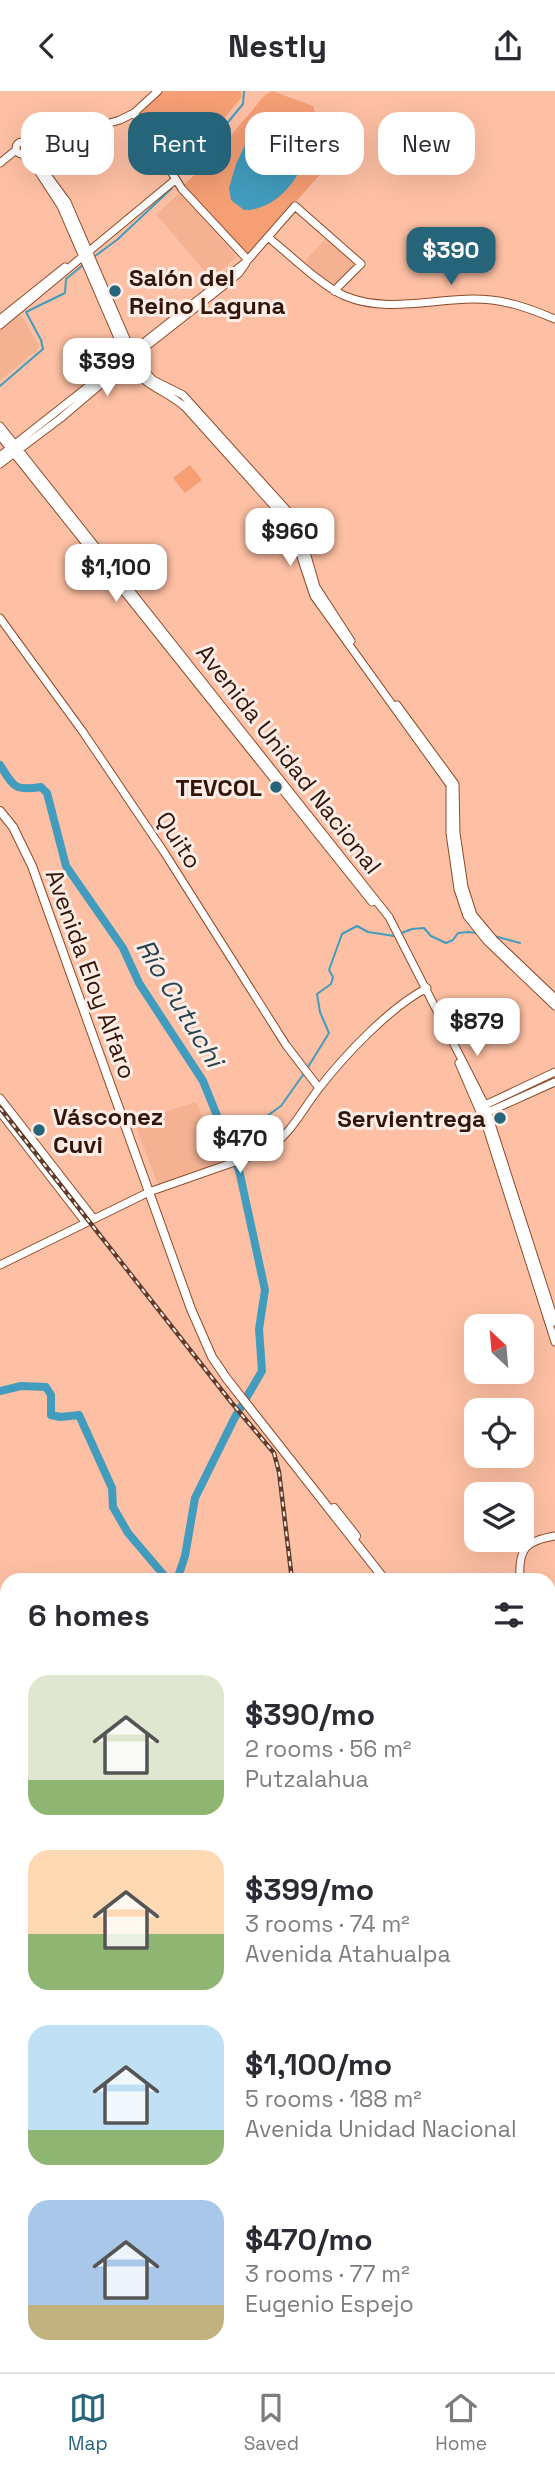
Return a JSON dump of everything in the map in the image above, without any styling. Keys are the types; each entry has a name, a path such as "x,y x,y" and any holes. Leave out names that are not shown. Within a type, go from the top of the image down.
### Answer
{"main road":[{"name":"Avenida Eloy Alfaro","path":"0,811 13,828 32,866 191,1309 212,1351 212,1357 382,1573"}],"street":[{"path":"136,112 158,91"},
{"path":"0,163 21,151"},
{"path":"41,175 86,253 130,356 146,383 185,407 290,524 314,596 450,785 450,833 462,904 478,927 555,1006"},
{"path":"173,175 247,261"},
{"path":"2,321 142,207 178,183"},
{"path":"0,456 61,418 130,356 247,261 295,206 361,264 334,291"},
{"path":"269,238 334,291 348,298 375,303 473,299 516,303 555,319"},
{"name":"Avenida Unidad Nacional","path":"0,426 14,449 398,931 492,1124 555,1322"},
{"name":"Avenida Unidad Nacional","path":"0,436 14,449"},
{"path":"0,464 14,449"},
{"name":"Quito","path":"0,618 83,731 288,1047 316,1085"},
{"path":"539,987 555,998"},
{"path":"0,1265 149,1192 263,1152 285,1136 316,1085 375,1028 425,989"},
{"name":"Avenida Unidad Nacional","path":"425,989 479,1090 555,1342"},
{"path":"484,1110 500,1098 555,1072"},
{"path":"484,1110 505,1105 555,1082"},
{"path":"479,1090 490,1099 500,1098"},
{"path":"0,1098 90,1221"},
{"path":"492,1124 505,1105"},
{"path":"0,1112 90,1221"},
{"path":"520,1573 520,1558 533,1540 555,1536"}],"shaded area":[{"path":"163,91 241,91 241,98 229,112 139,112"},
{"path":"272,91 313,106 315,112 251,112"},
{"path":"245,119 245,175 320,175 248,256 181,187 195,175 231,175 231,135"},
{"path":"181,192 237,257 211,279 156,214"},
{"path":"326,238 355,265 333,287 305,261"},
{"path":"19,312 40,347 0,381 0,327"},
{"path":"190,465 202,480 185,493 173,478"},
{"path":"196,1102 222,1162 158,1185 134,1122"}],"water":[{"path":"245,145 245,175 297,175 277,199 261,207 244,210 231,200 229,188"}],"waterway":[{"path":"231,118 243,104 244,91"},
{"path":"95,256 118,239 172,188"},
{"path":"0,386 43,349 26,312 65,293 66,279 83,265"},
{"name":"Río Cutuchi","path":"0,765 16,786 41,787 47,793 66,866 123,948 139,983 203,1081 239,1170 265,1290 259,1329 262,1371 234,1419 195,1498 179,1573"},
{"path":"308,1067 329,1033 320,1012 317,994 331,984 333,977 329,970 342,934 357,926 368,932 394,936"},
{"path":"399,934 424,928 431,936 446,943 453,940 458,933 478,933"},
{"path":"494,936 520,943"},
{"path":"231,1149 239,1132 239,1124 253,1126 281,1106 305,1072"},
{"path":"0,1391 21,1386 46,1387 51,1395 51,1415 79,1415 112,1488 113,1507 128,1533 162,1573"}],"railway":[{"path":"0,1108 274,1453 279,1472 291,1573"}],"place":[{"name":"Salón del Reino Laguna","path":"115,291"},
{"name":"TEVCOL","path":"276,787"},
{"name":"Servientrega","path":"500,1118"},
{"name":"Vásconez Cuvi","path":"39,1130"}]}
